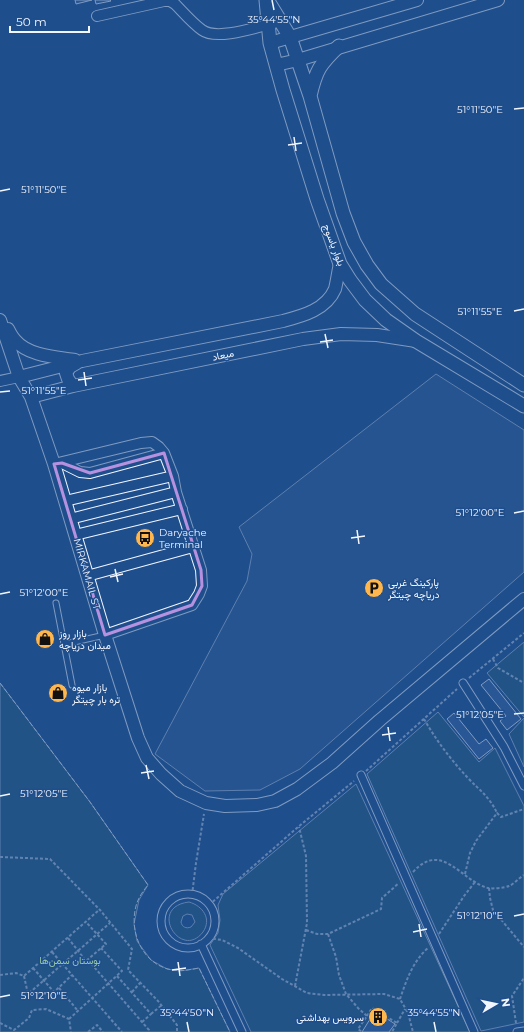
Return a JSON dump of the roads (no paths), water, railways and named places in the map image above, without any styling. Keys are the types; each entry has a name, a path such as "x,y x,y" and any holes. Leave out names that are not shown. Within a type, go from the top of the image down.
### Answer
{"main road":[{"name":"بلوار یاسوج","path":"267,0 274,23 270,43 276,65 340,264 350,280 365,300 386,320 416,341 524,406"},
{"name":"بلوار یاسوج","path":"274,23 290,37 310,96 343,213 354,242 367,266 381,284 415,314 524,385"},
{"path":"310,96 314,77 327,58 340,46"}],"street":[{"path":"270,43 416,0"},
{"path":"276,65 298,60 340,46 498,0"},
{"path":"97,16 164,1 170,1 203,31 217,34 243,31 274,23"},
{"path":"0,381 82,361 304,316 318,309 327,301 334,289 340,264"},
{"path":"0,315 15,340 24,348 49,356 82,361"},
{"name":"MIRKAMAIL ST","path":"0,320 19,377 31,397 58,463 70,519 138,738 147,758 161,774 180,791 206,803 225,806 257,805 275,801 297,790 332,763 380,720 524,599"},
{"name":"میعاد","path":"31,397 73,386 303,339 341,334 377,335 416,341"},
{"path":"73,386 68,380 66,373 70,367 82,361"},
{"path":"58,463 141,443 152,442 159,447 164,453 173,476 176,492 201,570 202,586 200,594 192,605 105,635"},
{"path":"58,463 80,472 90,474 164,453"},
{"path":"65,501 173,476"},
{"path":"70,519 176,492"},
{"path":"76,535 182,509"},
{"path":"87,576 193,547"},
{"path":"463,684 504,747 524,786"},
{"path":"361,776 474,1032"},
{"path":"192,895 204,900 209,905 213,913 213,930 208,938 201,944 185,948 177,946 164,934 161,926 162,913 169,902 176,897 192,895"},
{"path":"201,944 242,1032"},
{"path":"517,1032 524,1031"}],"lane":[{"path":"56,603 72,685"},
{"path":"65,644 105,635"}],"place":[{"name":"Daryache Terminal","path":"145,538"},
{"name":"پارکینگ غربی دریاچه چیتگر","path":"374,588"},
{"name":"بازار روز میدان دریاچه","path":"45,639"},
{"name":"بازار میوه تره بار چیتگر","path":"58,693"},
{"name":"سرویس بهداشتی","path":"378,1017"}],"park label":[{"name":"بوستان سمن‌ها","path":"70,960"}]}
